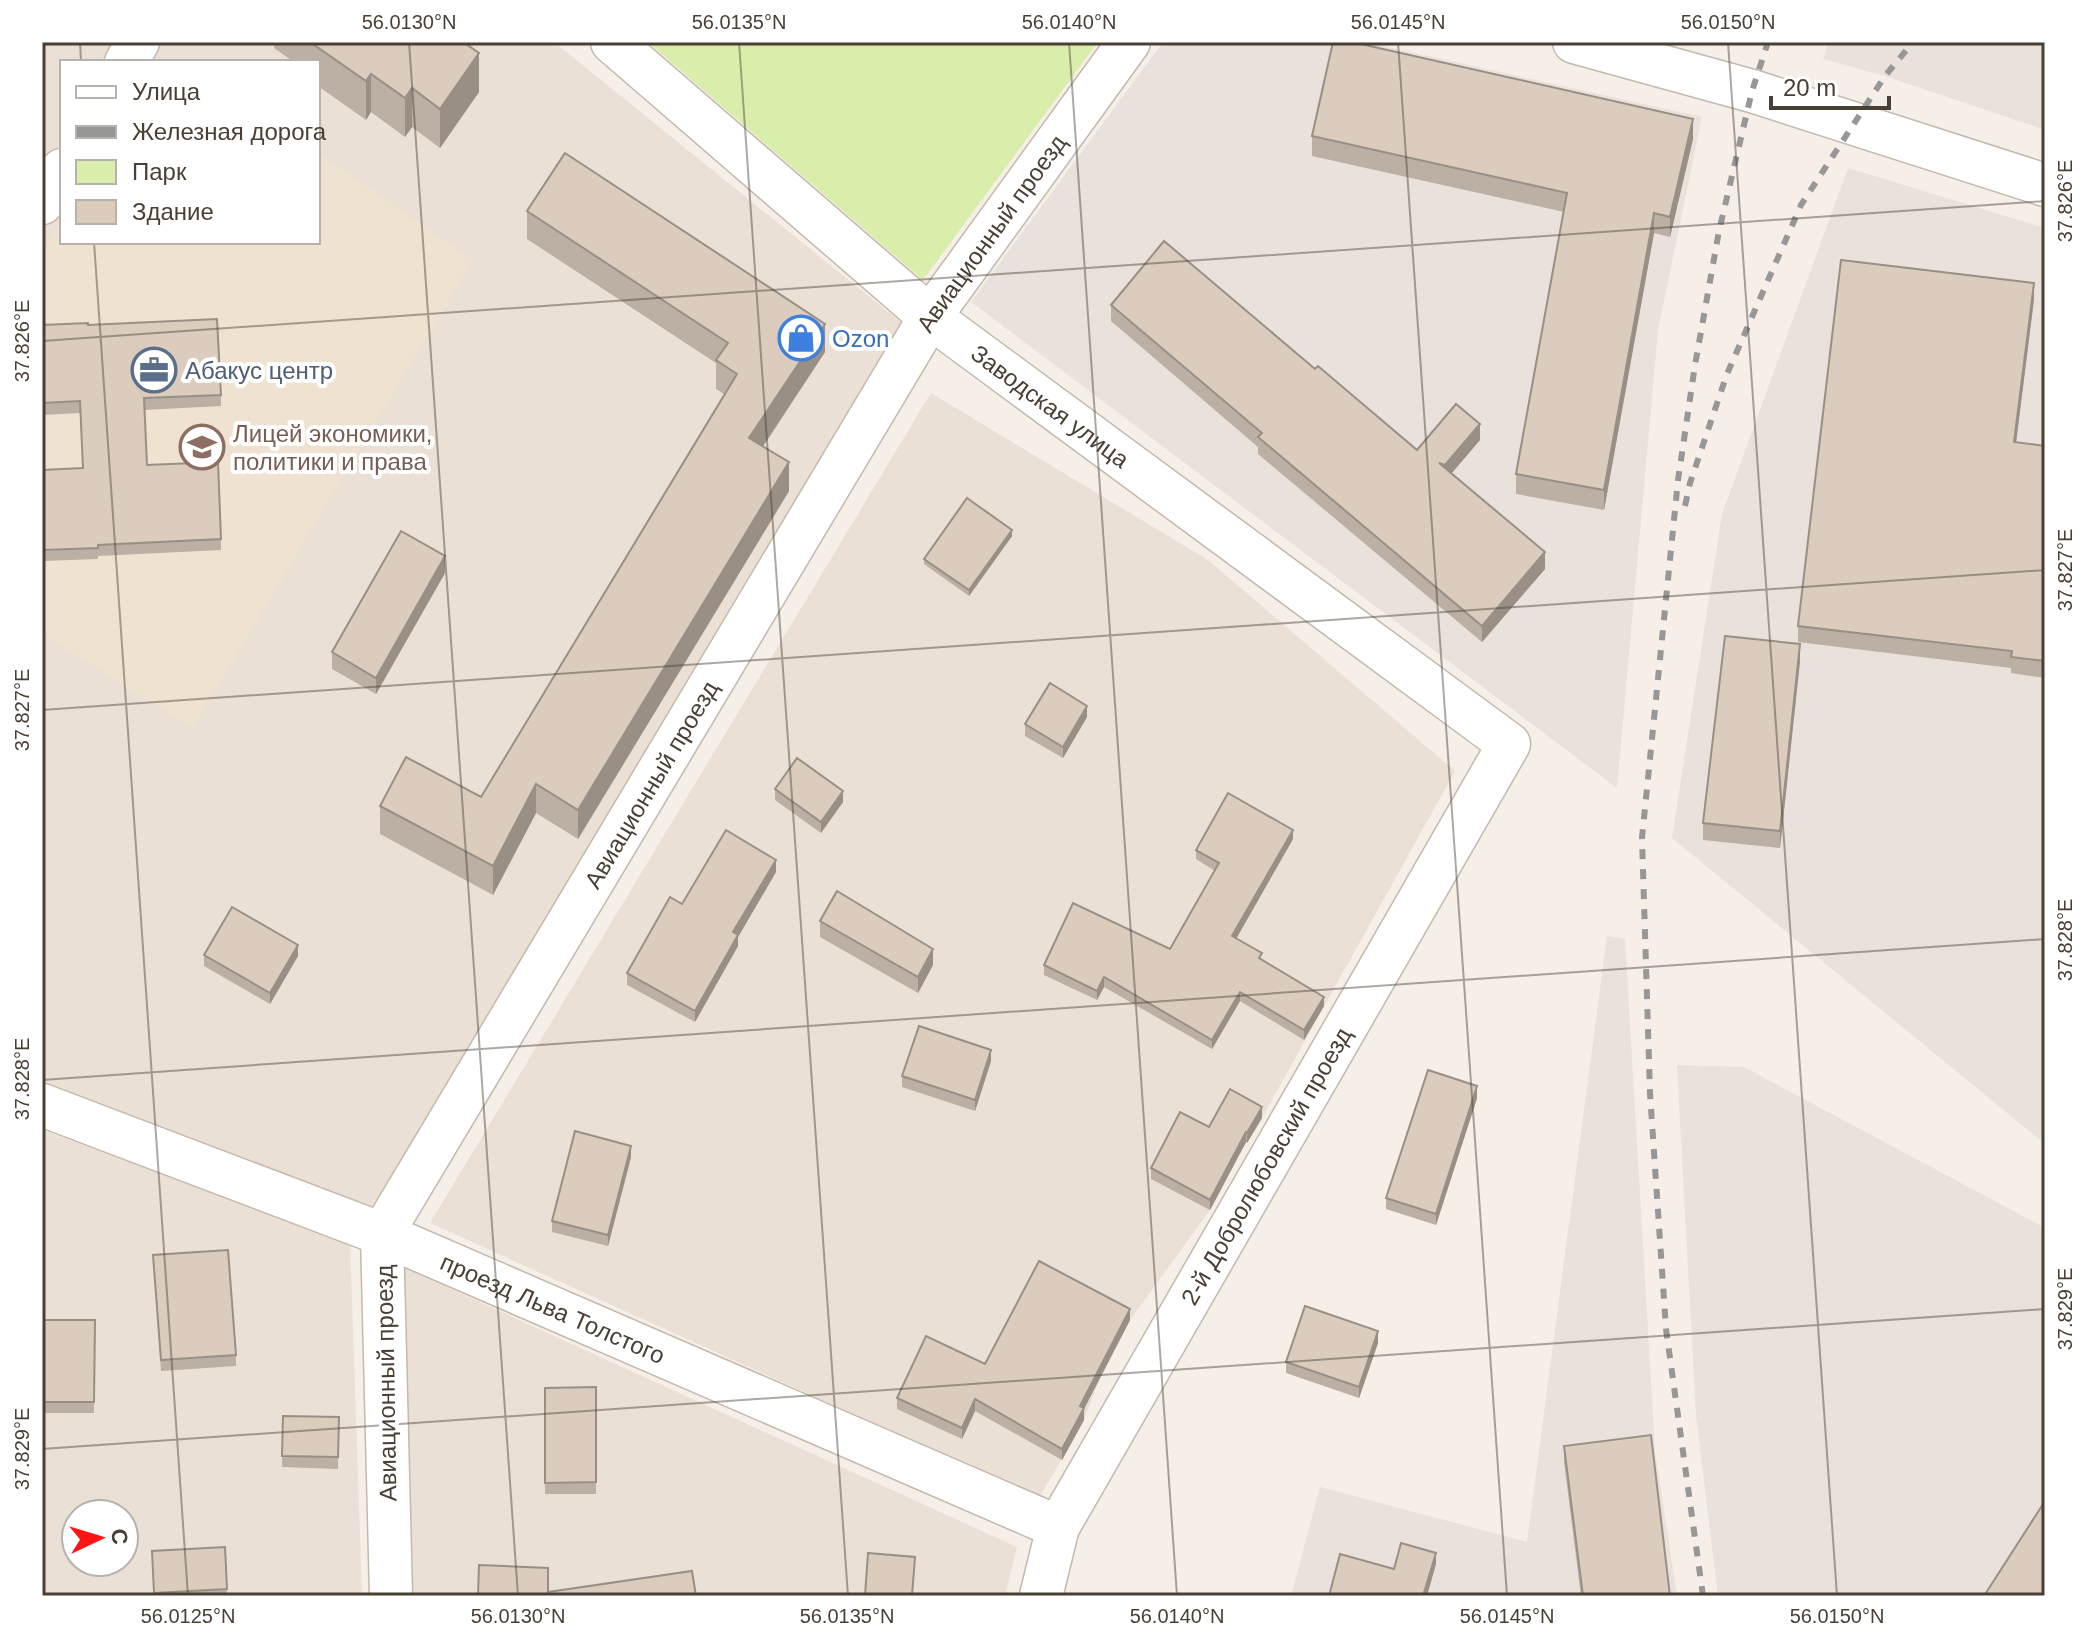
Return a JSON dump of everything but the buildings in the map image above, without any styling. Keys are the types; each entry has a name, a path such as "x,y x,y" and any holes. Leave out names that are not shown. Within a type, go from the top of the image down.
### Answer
{"street":[{"path":"127,60 138,42"},
{"name":"Заводская улица","path":"612,42 930,317 1509,744"},
{"name":"Авиационный проезд","path":"391,1596 382,1234 930,317 1129,42"},
{"path":"1574,42 1766,96 2045,185"},
{"path":"42,203 60,173"},
{"name":"2-й Добролюбовский проезд","path":"1041,1596 1058,1527 1509,744"},
{"name":"проезд Льва Толстого","path":"42,1105 382,1234 1058,1527"}],"shaded area":[{"path":"42,42 554,42 903,324 366,1230 42,1103"},
{"path":"1163,42 1365,42 1702,117 1658,330 1617,788 971,302"},
{"path":"1829,42 2045,42 2045,130 1885,76 1823,59"},
{"name":"Лицей экономики, политики и права","path":"320,154 473,260 193,728 42,634 42,253 60,223 60,244 320,244"},
{"path":"1848,168 2045,228 2045,1144 1672,838 1722,514"},
{"path":"931,393 1208,560 1455,771 1210,1210 1130,1320 1098,1383 1084,1420 1039,1498 430,1223"},
{"path":"1607,936 1625,939 1655,1450 1677,1596 1291,1596 1320,1487 1527,1542"},
{"path":"1677,1065 1744,1067 2045,1228 2045,1596 1718,1596 1696,1415"},
{"path":"42,1130 350,1242 362,1596 42,1596"},
{"path":"405,1268 1017,1547 1005,1596 413,1596"}],"green space":[{"path":"648,42 1098,42 923,280"}],"railway":[{"path":"1703,1596 1666,1329 1650,1093 1642,838 1678,480 1695,365 1719,231 1752,91 1768,42"},
{"path":"1685,506 1727,374 1801,205 1885,76 1913,42"}],"place":[{"name":"Ozon","path":"801,338"},
{"name":"Абакус центр","path":"154,370"},
{"name":"Лицей экономики, политики и права","path":"202,447"}]}
